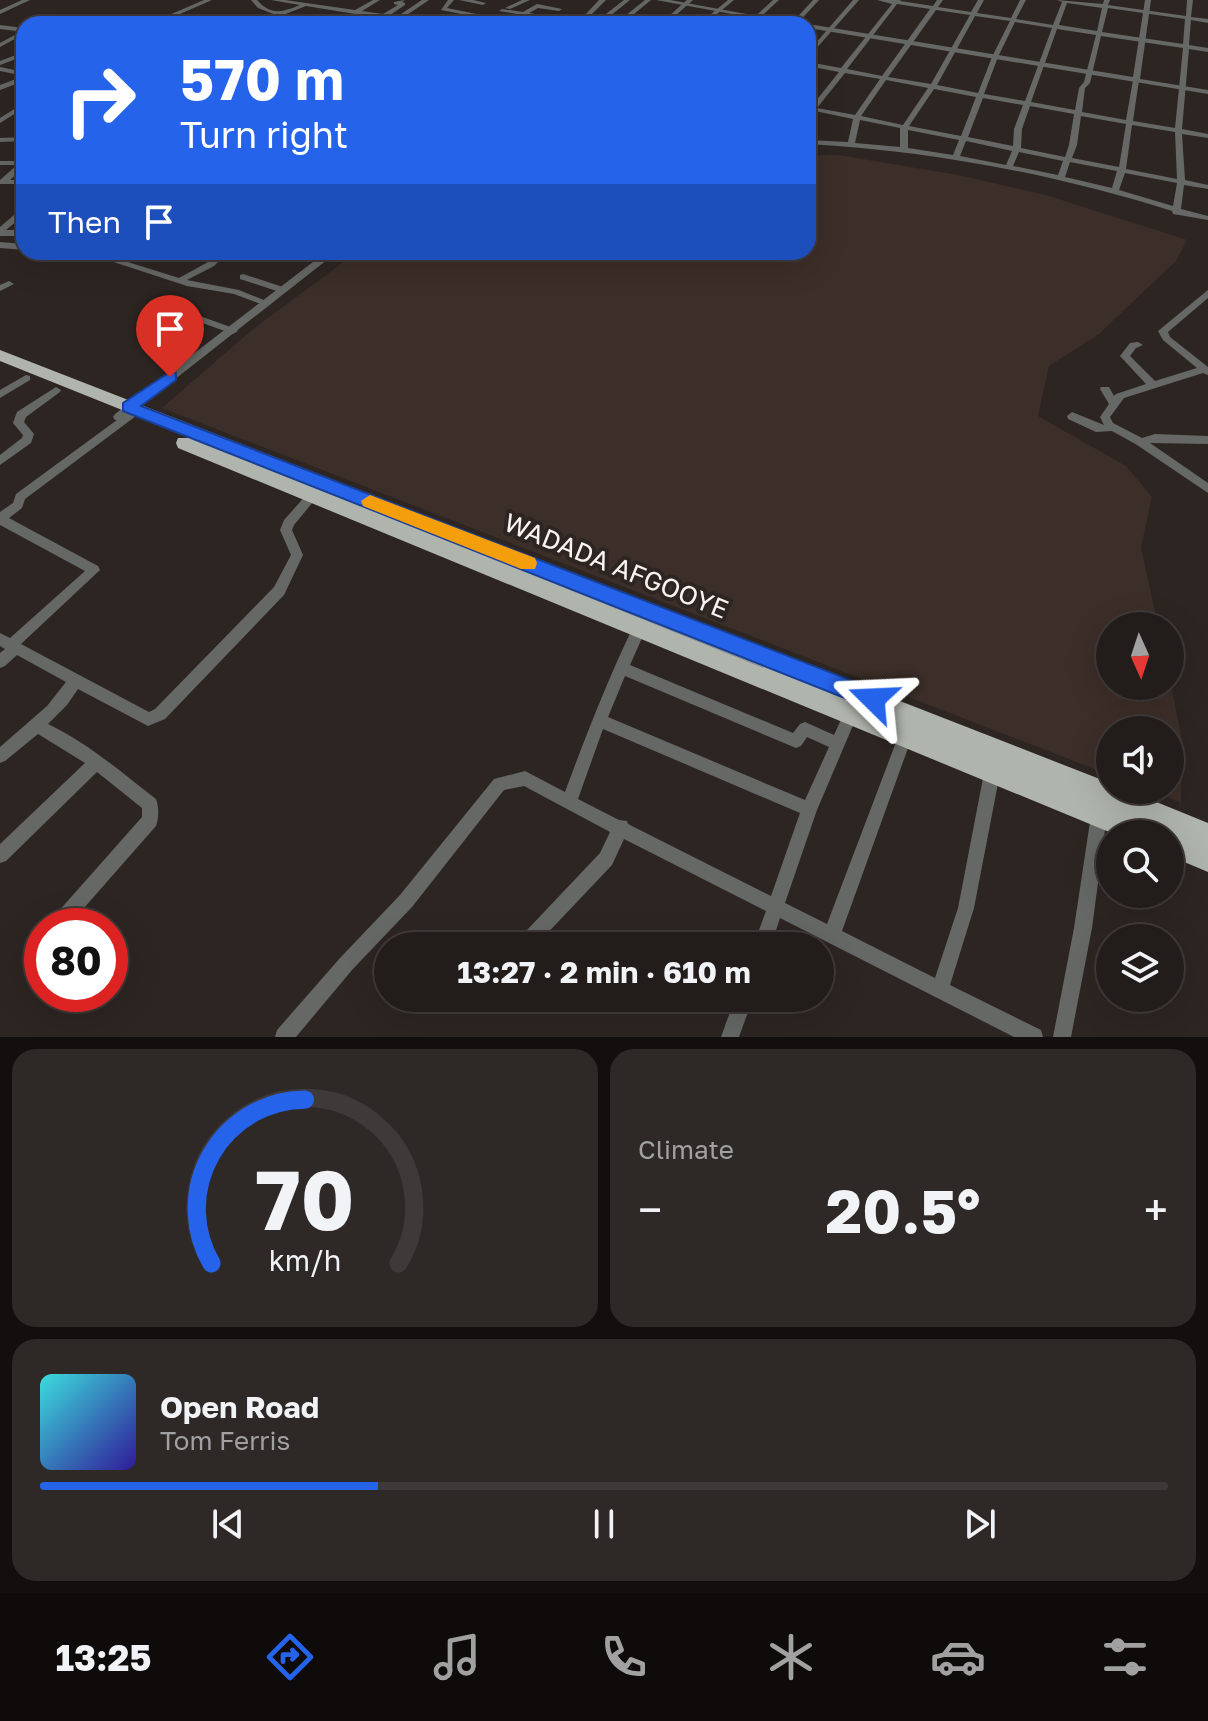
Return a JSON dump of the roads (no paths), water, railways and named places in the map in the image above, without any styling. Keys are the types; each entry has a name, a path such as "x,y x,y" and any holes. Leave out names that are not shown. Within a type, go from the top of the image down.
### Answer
{"highway":[{"name":"WADADA AFGOOYE","path":"0,355 312,496 1111,820"},
{"name":"WADADA AFGOOYE","path":"0,367 56,390 128,413 888,705 1208,836"},
{"path":"1184,849 1208,858"}],"street":[{"path":"0,12 27,0"},
{"path":"170,16 209,0"},
{"path":"254,0 260,7 278,16 307,5"},
{"path":"274,0 331,8 354,16 377,0"},
{"path":"331,8 351,0"},
{"path":"385,16 403,4 396,3 402,0"},
{"path":"403,16 426,0"},
{"path":"451,0 443,9 481,16"},
{"path":"462,0 483,3"},
{"path":"527,0 502,11 531,16"},
{"path":"587,16 600,0"},
{"path":"606,16 627,0"},
{"path":"628,16 648,0"},
{"path":"659,0 687,2 746,16"},
{"path":"711,16 731,0"},
{"path":"759,16 776,0"},
{"path":"802,16 816,0"},
{"path":"816,47 856,0"},
{"path":"880,0 1208,50"},
{"path":"851,144 857,118 940,0"},
{"path":"904,150 904,128 955,50 981,0"},
{"path":"956,158 995,57 1023,0"},
{"path":"1056,0 1106,4 1208,21"},
{"path":"1115,191 1130,123 1148,0"},
{"path":"1176,212 1181,181 1178,131 1190,0"},
{"path":"816,103 897,1"},
{"path":"1009,167 1017,148 1018,129 1065,1"},
{"path":"672,16 687,2"},
{"path":"1060,179 1106,4"},
{"path":"522,16 537,6 561,7 552,16"},
{"path":"816,27 1208,92"},
{"path":"0,45 16,36"},
{"path":"9,41 16,42"},
{"path":"816,65 1208,136"},
{"path":"0,121 16,107"},
{"path":"816,111 963,137 1208,187"},
{"path":"816,142 904,150 1009,167 1115,191 1176,212 1208,218"},
{"path":"0,232 16,218"},
{"path":"115,260 183,279 190,284 236,292 266,303"},
{"path":"183,279 215,260"},
{"path":"0,662 9,644 94,570 0,519 18,505 20,497 322,260"},
{"path":"243,277 283,290"},
{"path":"1205,371 1163,331 1208,293"},
{"path":"197,318 233,331"},
{"path":"1138,345 1133,345 1125,356 1152,384"},
{"path":"1205,371 1152,384 1120,396 1105,417 1109,425 1141,442 1208,489"},
{"path":"0,395 26,378"},
{"path":"1105,389 1113,403"},
{"path":"0,461 27,440 29,434 18,423 21,415 56,390"},
{"path":"1072,416 1100,429 1115,427"},
{"path":"1141,442 1155,438 1208,440"},
{"path":"9,644 148,719 160,714 279,591 297,555 286,530 288,523 312,496"},
{"path":"0,501 18,505"},
{"path":"569,803 599,720 639,629"},
{"path":"621,668 796,741 805,729 837,744"},
{"path":"0,756 71,689 75,680"},
{"path":"767,932 809,809 850,716"},
{"path":"599,720 809,809"},
{"path":"35,725 53,733 150,804 150,820 73,908"},
{"path":"833,932 905,737"},
{"path":"0,855 95,763"},
{"path":"940,990 966,908 992,773"},
{"path":"284,1037 346,964 406,901 499,784 525,778 826,932"},
{"path":"1062,1037 1083,928 1099,815"},
{"path":"537,932 606,859 621,827"},
{"path":"834,936 1034,1037"},
{"path":"730,1037 739,1012"}]}
